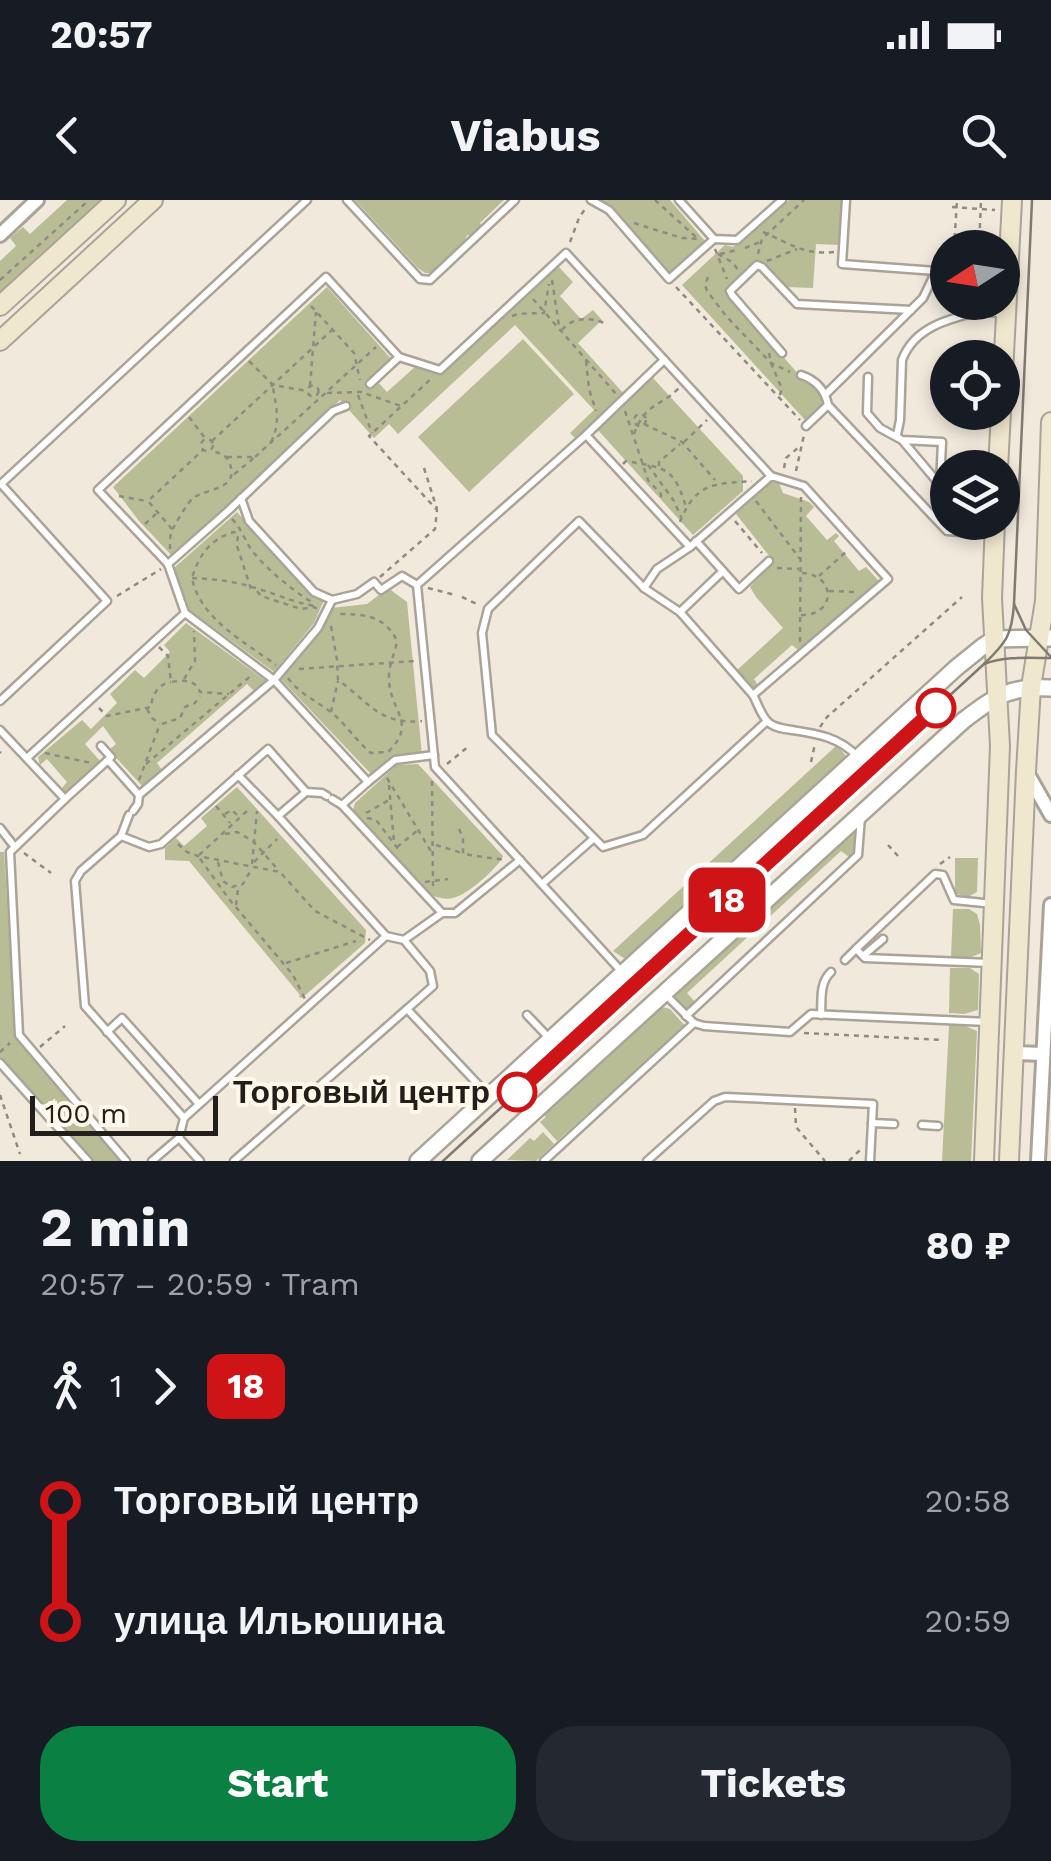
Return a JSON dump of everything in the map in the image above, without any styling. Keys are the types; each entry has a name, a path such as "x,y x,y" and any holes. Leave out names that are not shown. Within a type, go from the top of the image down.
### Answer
{"main road":[{"path":"0,306 116,200"},
{"path":"0,340 153,200"},
{"path":"1009,1161 1031,687 1046,638 1051,422"},
{"path":"984,1161 1000,746 992,598 994,540"}],"street":[{"path":"0,235 36,200"},
{"path":"418,1161 956,668 994,640 1046,638"},
{"path":"484,1160 939,742 998,695 1031,687 1051,688"},
{"path":"1026,771 1051,815"},
{"path":"1038,1161 1051,905"},
{"path":"1014,1053 1046,1046"}],"lane":[{"path":"0,701 106,601 2,484 307,200"},
{"path":"348,200 420,279 430,280 515,200"},
{"path":"591,200 614,216 669,279 714,238"},
{"path":"679,200 714,238 737,240 782,200"},
{"path":"846,200 842,264 930,271"},
{"path":"368,782 274,680 185,613 168,564 98,490 326,277 400,357 440,370 566,253 771,476 804,486 888,580 753,695"},
{"path":"782,353 732,295 732,289 756,263 797,304 911,310"},
{"path":"826,394 923,298 930,284"},
{"path":"868,376 867,413 880,428 900,438 942,442 940,485 900,438 902,360 905,352 938,322 946,320"},
{"path":"370,384 400,357"},
{"path":"417,585 664,360"},
{"path":"799,375 812,378 826,394 828,405 930,513"},
{"path":"806,426 828,405"},
{"path":"168,564 333,411 346,406"},
{"path":"586,435 677,533 740,589 770,564"},
{"path":"644,588 657,569 693,544 771,476"},
{"path":"241,498 249,521 314,592 332,600 358,594 374,582 381,590 402,576 417,585"},
{"path":"767,722 643,835 603,847 492,735 482,633 488,608 579,521 644,588 680,612 753,695 767,722 774,727 817,734 848,746 858,757"},
{"path":"680,612 723,571"},
{"path":"417,585 436,766 623,973"},
{"path":"137,793 274,680 318,628 332,600"},
{"path":"27,758 185,613"},
{"path":"0,730 64,800"},
{"path":"101,746 111,757 14,846 9,861 20,1034 126,1161"},
{"path":"121,836 149,847 161,844 268,749 306,792"},
{"path":"342,805 395,760 434,755"},
{"path":"105,763 137,793 138,804 121,836 74,881 84,999 90,1013 184,1118"},
{"path":"234,1161 433,986 430,971 404,940 386,936 238,775"},
{"path":"278,816 306,792 322,793 355,815 442,913"},
{"path":"686,1016 858,855 862,813"},
{"path":"0,828 14,846"},
{"path":"542,884 592,838"},
{"path":"404,940 442,913 455,913 520,860"},
{"path":"844,960 935,874 943,874 954,900 994,904"},
{"path":"152,1161 179,1138 184,1118 386,936"},
{"path":"863,956 884,940"},
{"path":"856,949 865,958 992,963"},
{"path":"821,1015 822,987 831,972"},
{"path":"664,993 694,1024 704,1026 790,1032 811,1014 989,1022"},
{"path":"408,1009 489,1096"},
{"path":"527,1014 550,1040"},
{"path":"107,1032 122,1018 199,1104"},
{"path":"544,1161 694,1024"},
{"path":"0,1063 88,1161"},
{"path":"647,1161 719,1098 874,1104 870,1161"},
{"path":"872,1122 894,1124"},
{"path":"922,1125 938,1126"},
{"path":"179,1138 200,1161"}],"path":[{"path":"0,280 89,200"},
{"path":"566,253 579,218 591,200"},
{"path":"614,216 682,238 701,239 656,200"},
{"path":"796,249 756,263 760,242 804,200"},
{"path":"954,230 958,200"},
{"path":"980,230 981,200"},
{"path":"955,207 1007,205"},
{"path":"753,226 796,249 842,264"},
{"path":"818,254 843,252"},
{"path":"732,289 717,253 745,276"},
{"path":"544,313 551,273 560,330"},
{"path":"708,277 705,284 709,295 771,363 799,375"},
{"path":"669,279 806,426 794,482"},
{"path":"528,294 622,401 648,480 661,494 661,500"},
{"path":"309,305 354,353 370,436 438,510"},
{"path":"316,312 310,396 326,393 384,340"},
{"path":"504,322 521,313 544,313"},
{"path":"560,330 576,320 590,318 604,324"},
{"path":"203,450 202,443 332,330"},
{"path":"768,336 771,363 782,388 778,397"},
{"path":"586,360 595,416"},
{"path":"255,366 273,385 278,429 269,445"},
{"path":"372,434 440,370"},
{"path":"346,406 370,384"},
{"path":"273,385 316,386 318,396"},
{"path":"326,393 359,394 401,406"},
{"path":"169,553 172,529 194,497 228,483 318,396"},
{"path":"633,435 648,409 670,397"},
{"path":"634,419 638,414 644,415"},
{"path":"644,415 644,424"},
{"path":"188,417 214,445 211,450"},
{"path":"628,418 634,419"},
{"path":"634,419 637,425"},
{"path":"637,425 644,424 682,442 718,483"},
{"path":"659,466 699,428"},
{"path":"782,479 786,458 802,445"},
{"path":"148,502 203,450 255,458"},
{"path":"226,456 232,467 231,478"},
{"path":"622,466 626,462 659,466 676,482 686,508"},
{"path":"645,464 674,501 682,518"},
{"path":"374,582 435,528 438,510 424,468"},
{"path":"677,533 686,508 702,489 718,483 744,482"},
{"path":"119,496 148,502 172,529"},
{"path":"754,498 800,560"},
{"path":"800,648 801,500"},
{"path":"143,526 158,513"},
{"path":"728,513 770,564 824,581 826,603 820,611 800,615"},
{"path":"230,518 269,570 312,606"},
{"path":"236,533 240,527"},
{"path":"236,533 251,588 261,596 301,609 314,607 329,613 338,680 331,712"},
{"path":"236,533 226,534 204,550 192,579 200,599 226,629 282,670 308,699 331,712 369,751 433,854"},
{"path":"239,552 249,546"},
{"path":"818,576 844,553"},
{"path":"106,601 168,564"},
{"path":"192,579 222,579 334,614 373,617 390,626 397,645 388,682 403,722 399,739 390,750 379,754 369,751"},
{"path":"417,585 455,595"},
{"path":"827,591 866,592"},
{"path":"462,597 488,608"},
{"path":"811,762 817,734 827,717 962,597"},
{"path":"183,681 194,661 195,622"},
{"path":"168,656 170,682"},
{"path":"282,670 413,661"},
{"path":"146,764 258,670"},
{"path":"338,680 371,710 403,722 418,722"},
{"path":"90,700 107,716 151,707 160,686 170,682 197,686 198,702 186,707 180,718 160,724"},
{"path":"200,692 230,694"},
{"path":"147,708 160,724"},
{"path":"137,793 160,724"},
{"path":"433,896 432,779 469,746"},
{"path":"36,750 105,763"},
{"path":"388,780 395,845"},
{"path":"355,815 390,799"},
{"path":"216,805 231,824"},
{"path":"236,907 238,887 249,876 252,866 258,809"},
{"path":"224,815 230,810 239,818"},
{"path":"225,834 246,811"},
{"path":"355,815 376,820 401,857"},
{"path":"459,829 464,838 463,854"},
{"path":"395,845 418,830"},
{"path":"198,856 225,834 237,832 253,841 319,914 367,939"},
{"path":"170,836 183,850 198,856 280,872"},
{"path":"394,837 405,840"},
{"path":"252,866 277,839"},
{"path":"433,844 501,860"},
{"path":"888,845 898,856"},
{"path":"14,846 51,874"},
{"path":"198,856 293,975 303,996"},
{"path":"218,860 223,882 238,887"},
{"path":"419,880 448,879"},
{"path":"356,934 360,946"},
{"path":"284,964 356,941"},
{"path":"35,1052 65,1026"},
{"path":"790,1032 942,1040"},
{"path":"0,1052 20,1034"},
{"path":"0,1095 20,1154"},
{"path":"796,1100 796,1127 825,1161"},
{"path":"849,1161 863,1147"}],"green space":[{"path":"67,200 101,200 0,292 0,261 16,246 10,238 23,227 30,234"},
{"path":"355,200 504,200 480,223 482,226 467,235 431,273 425,273"},
{"path":"594,200 670,200 705,241 668,274 610,209"},
{"path":"789,200 844,200 841,245 816,244 813,288 786,287 756,263 729,289 730,297 823,398 825,402 805,420 682,285 725,245 733,247"},
{"path":"558,266 573,282 560,296 581,319 593,310 602,320 578,343 625,395 575,438 570,433 594,410 515,325 398,434 389,424 374,438 340,400 172,556 113,487 327,287 394,362 375,379 387,392 417,365 442,372"},
{"path":"523,339 574,394 469,492 418,437"},
{"path":"652,377 743,476 743,491 693,535 597,429"},
{"path":"771,482 779,483 783,493 809,502 814,507 806,516 827,540 836,533 839,536 834,541 859,571 866,567 879,581 798,650 792,645 754,679 758,685 753,689 736,671 783,628 750,587 774,562 736,514"},
{"path":"237,512 311,595 324,600 314,623 274,672 188,609 174,568"},
{"path":"388,588 407,602 422,755 394,758 371,774 279,677 320,631 331,608 367,604"},
{"path":"186,623 266,681 254,691 247,684 157,763 162,770 142,786 109,750 116,744 103,726 85,744 101,762 65,794 61,789 67,782 47,759 40,765 38,757 82,720 91,729 117,703 110,694 135,670 144,678 170,652 164,645"},
{"path":"837,745 846,756 625,959 613,951"},
{"path":"418,764 503,856 481,881 453,898 428,894 353,810 355,803 397,765"},
{"path":"237,787 366,930 365,943 302,998 189,861 165,860 165,848 176,838 184,846 207,826 201,818"},
{"path":"852,830 854,853 849,857 841,851 687,993 695,1002 684,1010 673,993"},
{"path":"0,852 4,852 15,1032 122,1161 93,1161 0,1057"},
{"path":"955,858 978,858 977,892 968,897 955,890"},
{"path":"953,909 969,909 977,914 981,953 969,958 951,957"},
{"path":"950,968 970,968 979,974 978,1010 949,1013"},
{"path":"659,1006 670,1009 685,1026 557,1141 540,1122 546,1117 542,1112"},
{"path":"949,1025 977,1031 971,1161 942,1161"},
{"path":"543,1132 554,1144 536,1161 507,1160 530,1138 534,1141"}],"tram line":[{"path":"443,1161 984,664 1006,638 1014,604 1032,200"},
{"path":"1014,604 1026,630 1051,657"},
{"path":"984,664 1051,658"},
{"name":"18","path":"517,1092 936,708"}],"place":[{"name":"Торговый центр","path":"517,1092"}]}
